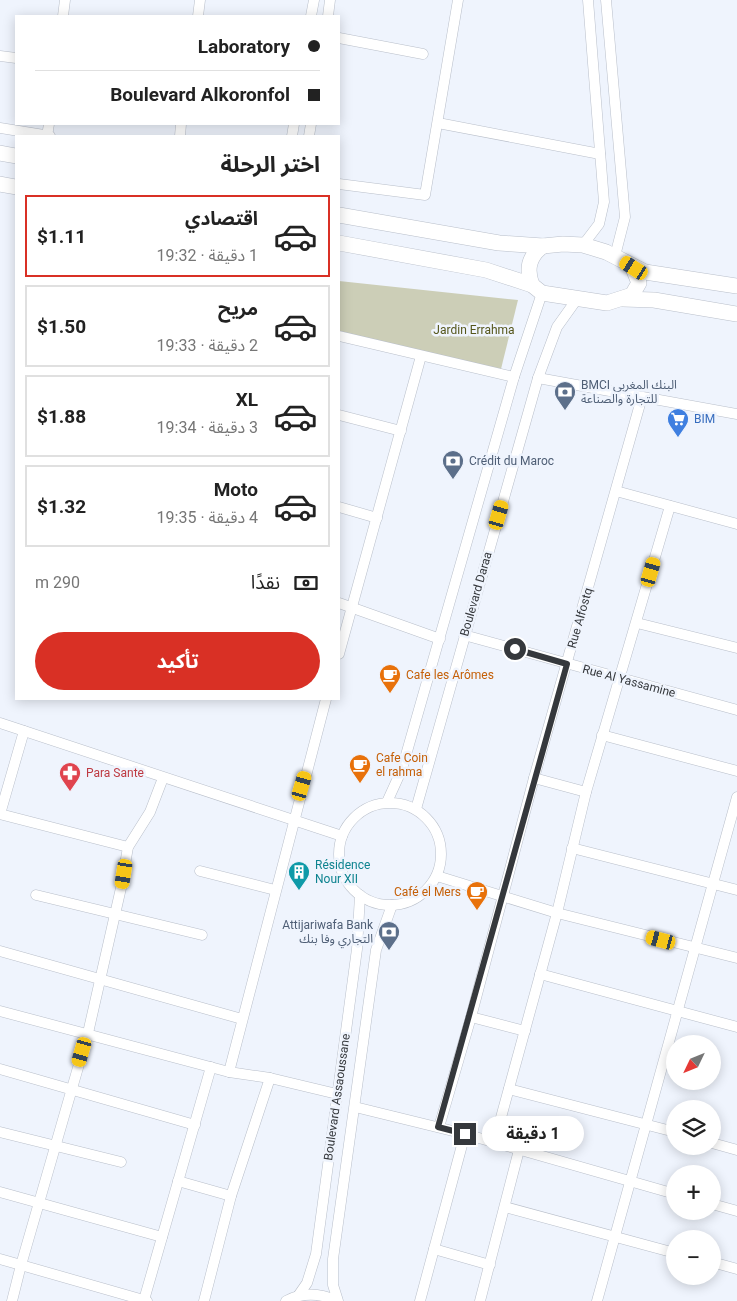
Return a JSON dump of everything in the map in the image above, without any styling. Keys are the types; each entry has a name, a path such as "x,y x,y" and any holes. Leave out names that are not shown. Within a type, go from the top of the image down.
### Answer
{"main road":[{"path":"0,153 15,156"},
{"path":"0,184 15,187"},
{"path":"340,215 499,243 543,246 583,245 615,256 634,268 656,274 737,286"},
{"path":"340,243 486,270 537,289 577,299 607,303 623,300 654,300 737,314"},
{"path":"537,289 529,276 530,262 532,256 543,246"},
{"path":"623,300 632,295 638,287 638,276 634,268"}],"street":[{"path":"63,15 65,0"},
{"path":"198,15 200,0"},
{"path":"311,15 314,0"},
{"path":"328,15 330,0"},
{"path":"340,184 425,195 458,0"},
{"path":"583,245 595,232 603,210 588,0"},
{"path":"606,0 625,217 615,256"},
{"path":"340,38 423,54"},
{"path":"0,56 15,58"},
{"path":"438,123 600,154"},
{"path":"0,128 42,135"},
{"name":"Boulevard Daraa","path":"387,802 402,769 514,378 537,289"},
{"name":"Boulevard Daraa","path":"416,809 538,378 557,327 577,299"},
{"path":"340,336 514,378"},
{"path":"340,650 421,356"},
{"path":"538,378 737,414"},
{"name":"Rue Alfostq","path":"438,1127 471,1017 534,778 642,397"},
{"path":"340,415 401,430"},
{"path":"616,491 737,524"},
{"path":"494,1143 557,913 602,734 637,623 670,506"},
{"path":"340,507 376,518"},
{"path":"340,603 440,639"},
{"path":"637,623 737,648"},
{"name":"Rue Al Yassamine","path":"464,635 737,710"},
{"path":"229,1072 326,700"},
{"path":"0,723 342,836"},
{"path":"24,731 0,814 128,848"},
{"path":"602,734 737,771"},
{"path":"12,1301 20,1265 88,1033 101,980 128,848 150,812 163,778"},
{"path":"534,778 586,792"},
{"path":"597,1301 737,797"},
{"path":"387,802 405,804 416,809 431,822 439,837 442,852 437,876 418,897 392,905 380,904 360,895 345,878 341,868 339,847 342,836 352,819 368,807 387,802"},
{"path":"572,848 737,890"},
{"path":"200,871 275,890"},
{"path":"437,876 557,913 737,958"},
{"path":"36,895 202,935"},
{"name":"Boulevard Assaoussane","path":"298,1296 307,1283 316,1254 357,949 360,895"},
{"name":"Boulevard Assaoussane","path":"337,1301 333,1285 333,1259 356,1107 376,950 392,905"},
{"path":"0,951 242,1019"},
{"path":"540,974 737,1027"},
{"path":"0,1011 229,1072 270,1078 337,1094"},
{"path":"471,1017 525,1031"},
{"path":"0,1259 146,1300 211,1067"},
{"path":"0,1070 195,1125"},
{"path":"204,1301 231,1196 270,1078"},
{"path":"509,1089 666,1130"},
{"path":"356,1107 465,1134 666,1192"},
{"path":"0,1132 121,1162"},
{"path":"420,1301 465,1134"},
{"path":"721,1146 737,1150"},
{"path":"480,1301 519,1150"},
{"path":"178,1181 231,1196"},
{"path":"0,1192 162,1238"},
{"path":"505,1207 666,1251"},
{"path":"721,1207 737,1211"},
{"path":"434,1250 490,1266"},
{"path":"721,1265 737,1269"},
{"path":"286,1301 298,1296 318,1294 337,1301"}],"green space":[{"name":"Jardin Errahma","path":"340,281 518,300 500,373 340,332"}],"place":[{"name":"BMCI البنك المغربي للتجارة والصناعة","path":"565,411"},
{"name":"BIM","path":"678,438"},
{"name":"Crédit du Maroc","path":"453,480"},
{"name":"Cafe les Arômes","path":"390,694"},
{"name":"Cafe Coin el rahma","path":"360,784"},
{"name":"Para Sante","path":"70,792"},
{"name":"Résidence Nour XII","path":"299,891"},
{"name":"Café el Mers","path":"477,911"},
{"name":"Attijariwafa Bank التجاري وفا بنك","path":"389,951"}],"route":[{"path":"465,1134 438,1127 471,1017 534,778 567,664 515,649"}]}
